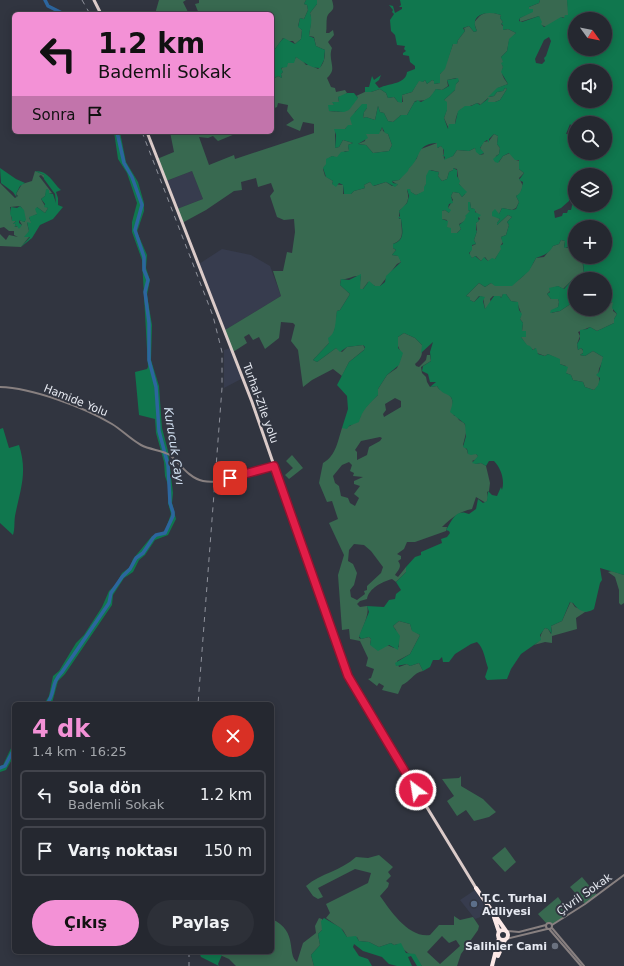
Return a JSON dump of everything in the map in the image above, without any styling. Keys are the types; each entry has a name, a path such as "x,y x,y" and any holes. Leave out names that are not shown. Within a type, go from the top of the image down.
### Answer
{"highway":[{"path":"476,888 507,931 508,935 494,966"},
{"path":"476,888 494,918 499,932 494,966"},
{"path":"499,932 503,930 507,931"},
{"path":"499,938 505,939"}],"main road":[{"path":"94,0 100,12"},
{"name":"Turhal-Zile yolu","path":"148,134 225,330 350,681 476,888"}],"street":[{"name":"Hamide Yolu","path":"0,387 29,390 89,412 112,423 142,446 167,454 181,467 199,480 216,481 274,466"},
{"name":"Çivril Sokak","path":"550,928 590,901 624,875"},
{"path":"507,931 518,932 549,923 550,928"},
{"path":"546,925 582,966"},
{"path":"505,939 550,928"}],"shaded area":[{"path":"192,171 203,199 177,209 166,181"},
{"path":"222,249 251,255 270,266 281,296 225,330 199,264"},
{"path":"231,348 243,378 224,388 224,350"},
{"name":"T.C. Turhal Adliyesi","path":"475,890 489,914 475,919 460,900"}],"green space":[{"path":"159,0 186,0 183,2 188,12 156,12"},
{"path":"199,0 306,0 304,4 307,5 308,10 304,19 300,18 298,26 302,30 301,39 295,44 293,41 288,41 283,38 274,50 274,12 198,12 195,4 199,3"},
{"path":"306,0 317,0 317,4 310,13 311,21 309,36 314,38 316,46 325,50 324,60 320,68 316,68 308,65 296,57 294,63 288,63 287,67 281,68 283,72 281,74 282,78 278,76 274,79 274,50 284,38 295,44 301,39 302,30 298,27 300,18 304,19 308,10 307,5 304,4"},
{"path":"317,0 332,0 333,9 327,17 326,33 333,30 334,35 328,42 332,48 332,71 327,78 331,87 335,88 336,92 345,90 347,93 338,97 339,102 333,102 334,105 329,105 329,111 340,112 346,110 358,97 356,96 367,91 371,92 380,89 386,93 388,98 394,97 398,102 403,102 402,95 412,92 419,80 423,82 425,80 427,84 432,80 434,81 434,84 440,83 440,74 444,69 453,44 457,44 458,40 465,31 464,28 469,26 474,32 477,31 474,23 482,14 489,12 501,15 500,18 503,22 501,24 503,26 503,30 508,29 516,33 509,41 507,51 501,57 504,61 502,64 502,74 508,84 498,88 489,97 494,96 497,92 503,91 505,88 507,89 500,100 495,102 487,102 488,98 479,106 480,104 477,103 462,109 457,114 455,125 449,124 449,129 444,118 447,109 444,100 455,90 455,85 459,81 456,78 447,80 448,86 442,90 436,89 429,98 415,101 407,115 401,115 393,122 388,121 384,113 380,112 378,106 375,120 366,117 363,118 367,105 363,104 355,112 352,125 349,125 345,129 335,129 335,148 339,147 343,140 353,143 348,145 349,151 345,151 337,158 332,156 326,160 326,165 323,169 325,176 333,181 332,184 343,185 343,194 351,194 354,191 365,188 364,185 370,182 374,186 386,182 392,186 398,185 392,181 399,180 417,158 418,152 421,149 437,143 438,148 440,146 443,147 444,159 453,156 457,150 469,151 475,148 480,155 484,154 480,149 483,142 489,141 494,134 498,136 497,144 500,148 495,162 499,162 503,156 510,153 516,160 520,161 519,169 524,173 519,178 523,186 520,194 516,196 519,202 516,208 512,210 502,208 499,214 492,214 500,219 497,225 508,215 512,217 507,222 509,225 506,235 501,237 503,242 501,245 501,250 495,259 488,261 485,257 481,261 476,256 472,258 469,256 472,246 476,244 474,240 477,231 476,223 480,219 474,209 471,208 470,202 468,203 468,210 470,211 465,221 459,224 461,229 457,233 451,233 447,227 447,220 442,219 442,211 445,210 449,213 448,208 453,200 451,196 453,192 459,193 462,197 465,194 464,190 459,184 457,169 453,168 453,170 449,172 447,179 442,181 438,176 439,172 431,170 426,177 424,192 416,195 407,190 407,202 399,211 402,234 400,240 393,244 393,248 396,250 392,255 399,256 401,262 397,264 380,286 375,286 368,282 362,290 359,288 361,276 341,279 340,285 350,294 340,310 337,311 336,325 329,343 313,360 317,362 336,348 342,352 347,347 363,345 365,349 349,362 342,376 333,369 312,380 303,387 298,350 291,341 295,325 293,323 281,322 279,338 265,349 259,337 253,340 249,334 244,337 247,343 233,352 225,330 281,296 273,271 283,271 287,252 292,253 295,232 294,219 284,220 277,217 270,196 274,191 271,183 258,187 256,178 241,182 242,190 234,191 206,210 182,223 177,209 203,199 192,171 166,181 157,159 174,152 170,134 235,134 218,141 213,136 208,138 199,137 209,165 234,155 235,159 314,133 314,124 303,122 300,131 286,125 294,120 287,111 288,105 278,103 277,107 274,108 274,79 278,76 282,78 281,74 283,72 281,69 288,63 293,63 296,57 302,60 306,65 310,65 318,69 323,63 325,50 316,46 314,37 309,36 311,21 310,13 317,4"},
{"path":"400,0 540,0 539,3 529,7 529,9 533,9 533,12 520,18 519,21 522,22 539,16 542,22 541,24 544,27 561,17 564,18 565,15 568,15 567,0 624,0 624,575 600,568 602,580 594,609 585,612 570,602 562,621 551,626 552,634 545,628 540,635 541,640 521,654 511,669 507,679 487,680 485,677 488,668 483,651 477,642 455,654 449,662 443,662 442,657 439,660 433,660 430,667 423,671 419,663 410,666 407,664 396,666 395,663 410,654 420,635 412,631 410,624 399,621 393,626 400,636 398,650 389,645 378,651 370,645 371,639 369,637 361,639 359,636 369,612 367,606 384,607 389,600 395,599 396,594 401,590 396,582 406,572 406,567 415,557 421,555 421,552 442,543 441,539 447,537 450,533 446,530 452,519 458,514 469,514 476,509 478,499 483,503 487,501 488,491 492,495 497,496 501,487 502,490 503,478 494,461 489,461 486,466 481,463 472,463 478,456 476,454 468,454 467,449 463,447 466,436 465,424 450,412 452,405 451,398 437,386 430,387 436,382 430,382 428,374 422,371 423,366 431,361 430,352 433,342 421,353 422,345 415,338 404,333 398,337 398,348 403,353 399,365 387,375 378,389 378,395 364,410 359,422 349,426 347,429 342,428 348,409 347,396 337,385 349,362 364,350 365,347 363,345 347,347 340,352 336,348 317,362 313,360 329,343 328,338 334,330 337,311 340,310 350,294 340,285 341,279 349,280 361,274 360,289 363,289 369,281 375,286 380,286 385,282 386,276 401,262 398,256 392,255 396,250 393,248 393,244 402,237 401,219 398,218 400,216 399,211 407,203 409,196 407,189 410,189 411,192 416,195 424,191 426,176 429,170 439,172 438,176 442,181 447,179 449,172 453,170 453,168 457,170 457,176 460,181 459,184 467,192 462,197 459,193 453,192 451,196 453,203 449,204 448,208 451,210 449,213 445,210 442,211 442,219 448,221 447,227 451,228 451,233 457,233 461,229 459,225 464,221 465,216 470,211 468,210 468,202 470,202 471,208 475,209 475,212 481,215 478,218 479,221 476,223 477,231 474,240 476,244 472,245 472,250 469,253 472,258 475,256 481,261 484,257 488,261 492,258 495,259 501,249 500,246 503,244 501,237 506,235 509,225 507,222 512,217 508,215 497,225 500,219 492,216 492,212 495,209 499,214 502,208 512,210 516,209 519,202 516,196 521,190 523,182 519,180 524,173 519,169 519,160 515,160 509,153 503,156 498,163 495,162 493,159 499,154 500,148 497,144 498,136 494,134 489,139 489,143 487,140 480,148 484,153 480,155 476,152 475,148 469,151 457,150 453,156 444,160 445,157 442,155 444,155 444,150 441,146 437,148 437,143 426,145 420,150 416,161 408,171 399,180 392,181 393,183 398,184 395,187 386,182 373,186 370,182 364,185 365,188 354,191 351,194 344,194 343,185 339,183 336,187 332,184 333,181 326,177 323,168 326,164 326,159 332,156 337,157 341,152 349,151 348,145 353,143 343,140 339,147 335,148 336,135 334,129 345,129 348,125 352,125 350,118 362,104 367,104 363,118 366,117 375,120 378,106 380,112 384,113 388,121 393,122 401,115 407,115 415,101 416,102 417,100 421,102 430,97 436,89 442,90 449,86 447,80 458,78 459,81 456,84 455,90 444,100 447,102 447,110 444,118 448,129 449,124 455,124 458,111 465,106 471,106 477,103 480,105 489,98 488,102 500,100 507,89 505,88 503,91 497,92 494,96 488,97 497,88 508,84 501,72 503,67 501,63 503,62 501,57 507,51 509,39 516,33 508,29 503,30 503,25 501,24 503,22 500,18 501,15 485,13 477,17 475,21 477,31 474,32 469,26 463,28 465,31 458,40 457,44 453,44 445,69 440,74 440,83 434,84 434,81 432,80 427,84 425,80 423,82 419,81 412,92 402,95 402,103 398,102 394,97 388,98 386,93 380,89 365,92 365,87 369,87 372,76 374,80 381,75 379,80 375,83 379,88 401,81 406,76 407,72 415,69 415,66 410,62 409,56 403,55 406,51 404,49 405,46 397,45 395,35 391,31 390,20 394,14 389,5 393,6 395,13 402,9 402,7 399,7 401,5","holes":["549,37 551,41 544,58 545,61 542,64 536,63 535,59 544,40","382,127 385,133 388,134 392,145 389,151 373,153 366,145 358,144 368,138 366,134 379,134","568,220 612,220 612,264 583,264 584,272 612,272 612,308 617,314 614,319 614,323 597,331 590,327 580,330 580,339 577,344 578,350 581,348 583,350 583,353 580,355 585,356 593,351 603,357 599,372 596,375 600,378 598,385 594,390 585,387 583,382 573,380 571,375 566,373 568,367 560,364 560,359 548,354 545,356 538,354 536,348 533,350 527,345 521,337 526,337 526,331 522,331 523,323 520,319 522,314 519,310 518,302 511,301 506,294 503,294 501,298 500,296 494,296 485,309 483,301 485,297 480,296 474,302 470,300 470,297 466,296 479,283 485,287 491,283 495,286 512,286 529,271 536,258 548,253 553,246 559,244 561,240 565,241 564,248 568,248"]},
{"path":"540,0 567,0 568,15 565,16 565,18 562,17 547,27 541,25 539,16 520,22 520,18 533,11 528,9 529,7 539,3"},
{"path":"347,93 354,93 358,98 349,110 344,112 329,111 328,105 334,105 332,102 339,102 338,97"},
{"path":"382,126 383,131 388,134 392,145 389,151 373,153 366,145 358,144 365,141 366,134 381,131"},
{"path":"114,134 120,134 126,162 138,182 144,203 144,211 137,232 147,255 146,268 150,280 147,295 152,325 151,360 159,386 162,428 168,451 173,493 172,503 176,519 168,535 155,540 145,555 139,560 133,572 124,578 113,595 112,605 65,674 58,681 52,702 45,702 49,696 53,676 59,671 76,643 84,635 102,607 109,591 116,584 122,573 130,567 133,559 152,536 165,531 171,514 168,503 169,488 156,433 155,419 139,415 135,372 147,369 148,367 142,260 132,232 132,222 137,203 127,173 118,159"},
{"path":"0,168 16,179 25,183 20,186 16,194 17,198 13,192 1,183"},
{"path":"35,171 44,175 44,178 41,175 39,176 52,193 49,193 47,189 45,196 41,199 48,208 45,213 37,207 37,214 29,218 32,223 27,223 29,231 27,237 29,237 21,247 0,246 0,234 6,240 9,235 18,237 14,235 14,231 9,231 4,227 0,228 0,183 15,198 18,196 16,194 22,184 32,181","holes":["20,206 22,208 25,222 19,220 22,225 15,227 16,223 13,224 16,221 12,221 10,207"]},
{"path":"35,171 40,171 47,175 61,190 56,192 58,205 63,207 53,219 40,225 32,238 21,247 30,237 24,237 29,231 27,222 31,223 29,217 37,214 35,209 37,207 45,213 48,208 44,207 45,204 41,199 45,196 46,189 49,190 49,193 53,194 56,203 55,194 44,179 44,175"},
{"path":"20,206 24,210 26,220 24,222 19,220 19,223 22,225 19,229 17,226 14,227 16,224 13,224 16,221 12,221 10,214 11,207 17,208"},
{"path":"561,240 565,241 564,247 568,248 568,264 583,264 584,272 568,272 568,284 563,289 558,286 553,288 547,294 551,299 558,299 559,302 558,307 551,313 560,311 568,306 568,316 612,316 613,302 613,311 617,314 614,319 614,323 597,331 590,327 578,332 580,336 577,344 578,350 581,348 584,352 580,355 585,356 593,351 603,357 599,369 599,383 597,388 594,390 585,387 583,382 573,380 571,375 566,373 566,366 560,364 558,359 548,354 545,356 537,353 535,348 534,350 527,346 521,337 526,337 526,331 522,331 523,323 520,319 521,313 517,302 511,301 506,294 503,294 501,298 500,296 493,296 490,299 491,303 485,309 483,297 479,296 474,302 466,296 479,283 485,287 491,283 505,286 518,281 533,264 536,258 544,257 553,246 559,244"},
{"path":"568,285 568,306 560,311 550,313 551,310 558,307 559,302 558,299 551,299 547,294 550,292 549,288 558,286 564,289"},
{"path":"404,333 415,338 422,345 422,355 415,364 416,366 419,367 426,360 427,355 430,355 431,361 421,367 422,373 426,377 430,387 437,386 452,398 454,416 456,415 459,420 464,423 467,429 463,445 468,454 476,454 478,456 477,459 472,461 476,464 481,463 486,466 490,483 486,503 476,497 472,509 456,515 442,527 447,527 446,531 415,542 407,542 404,549 397,554 401,556 401,559 398,561 400,567 395,575 398,577 406,567 406,572 396,582 392,579 376,586 370,592 367,599 360,601 357,604 360,607 367,606 368,609 367,617 359,638 369,637 371,639 370,645 373,645 376,649 387,645 394,648 399,647 396,630 393,626 399,621 410,624 412,630 420,635 410,654 397,661 399,667 407,664 410,666 419,663 423,671 402,685 398,694 382,690 384,686 379,683 377,686 368,679 371,678 374,669 366,666 368,658 360,641 350,639 349,629 342,630 338,575 344,555 329,523 338,519 332,501 327,502 319,483 323,463 334,452 342,428 350,426 360,418 365,408 378,395 378,389 387,375 397,368 402,355 398,346 398,337","holes":["395,398 401,401 401,407 384,417 383,414 386,410 385,404","380,437 382,438 380,441 369,447 367,455 357,460 357,452 355,450 361,441","349,462 352,465 350,471 354,473 353,476 363,477 354,481 354,484 360,486 354,494 359,498 355,506 350,503 348,498 341,496 339,486 335,483 333,476 342,465","354,544 364,545 371,551 383,567 381,573 367,586 367,590 364,591 365,594 357,600 351,597 350,590 354,585 357,573 353,564 348,561 349,550"]},
{"path":"3,428 9,448 19,445 23,464 22,481 13,535 0,523 0,429"},
{"path":"292,455 303,468 289,479 285,475 293,468 286,461"},
{"path":"612,571 624,575 624,603 621,605 619,603 619,590 615,577 608,572"},
{"path":"571,601 575,607 588,612 585,612 576,618 577,629 552,636 552,643 545,642 534,645 538,642 545,628 548,629 551,634 551,626 562,621"},
{"path":"12,746 12,760 6,770 0,772 0,766 3,765"},
{"path":"461,776 461,786 483,799 496,812 489,817 474,821 466,810 457,816 447,801 454,796 442,779 459,778"},
{"path":"505,847 516,862 505,872 492,858"},
{"path":"379,855 393,867 388,872 391,876 386,881 389,883 388,887 380,896 395,916 407,928 414,932 422,935 430,935 439,925 454,925 454,916 460,920 473,917 479,926 478,930 461,954 457,966 422,966 398,944 394,945 391,943 379,947 369,942 359,941 357,937 347,937 343,930 326,918 330,913 326,904 368,883 371,873 355,869 318,888 323,897 318,899 313,896 306,886 318,878 344,866 356,857 368,858","holes":["442,936 449,943 456,940 460,946 440,964 427,952"]},
{"path":"582,877 597,895 585,904 570,887"},
{"path":"558,897 563,904 560,906 567,916 552,925 550,923 547,924 538,914"},
{"path":"319,918 322,919 322,930 318,934 320,945 311,955 314,966 236,966 229,959 218,954 274,954 274,920 286,930 289,936 292,954 297,962 303,943 316,933 315,926"},
{"path":"324,918 341,928 347,937 356,936 359,941 369,942 379,947 391,943 394,945 401,943 406,953 415,954 422,966 417,966 411,956 408,957 412,966 397,966 389,964 382,957 363,951 354,944 353,947 359,956 368,959 372,966 314,966 311,955 320,945 318,934 322,930 321,921"},
{"path":"200,954 222,955 218,964 219,966 201,957"}],"waterway":[{"name":"Kurucuk Çayı","path":"45,0 48,6 60,12"},
{"name":"Kurucuk Çayı","path":"48,702 58,676 109,603 111,593 122,577 130,569 136,558 143,553 153,538 156,535 165,533 173,516 170,503 168,465 159,431 156,387 149,360 149,323 145,292 148,280 144,270 144,257 135,230 142,205 132,177 124,163 117,134"},
{"name":"Kurucuk Çayı","path":"0,768 5,766 12,753"}],"railway":[{"path":"82,0 89,12"},
{"path":"143,134 213,316 222,352 222,388 198,702"},
{"path":"189,954 189,966"}],"place":[{"name":"T.C. Turhal Adliyesi","path":"474,904"},
{"name":"Salihler Cami","path":"555,946"}],"route":[{"path":"230,478 274,466 339,654 350,681 416,790"}]}
